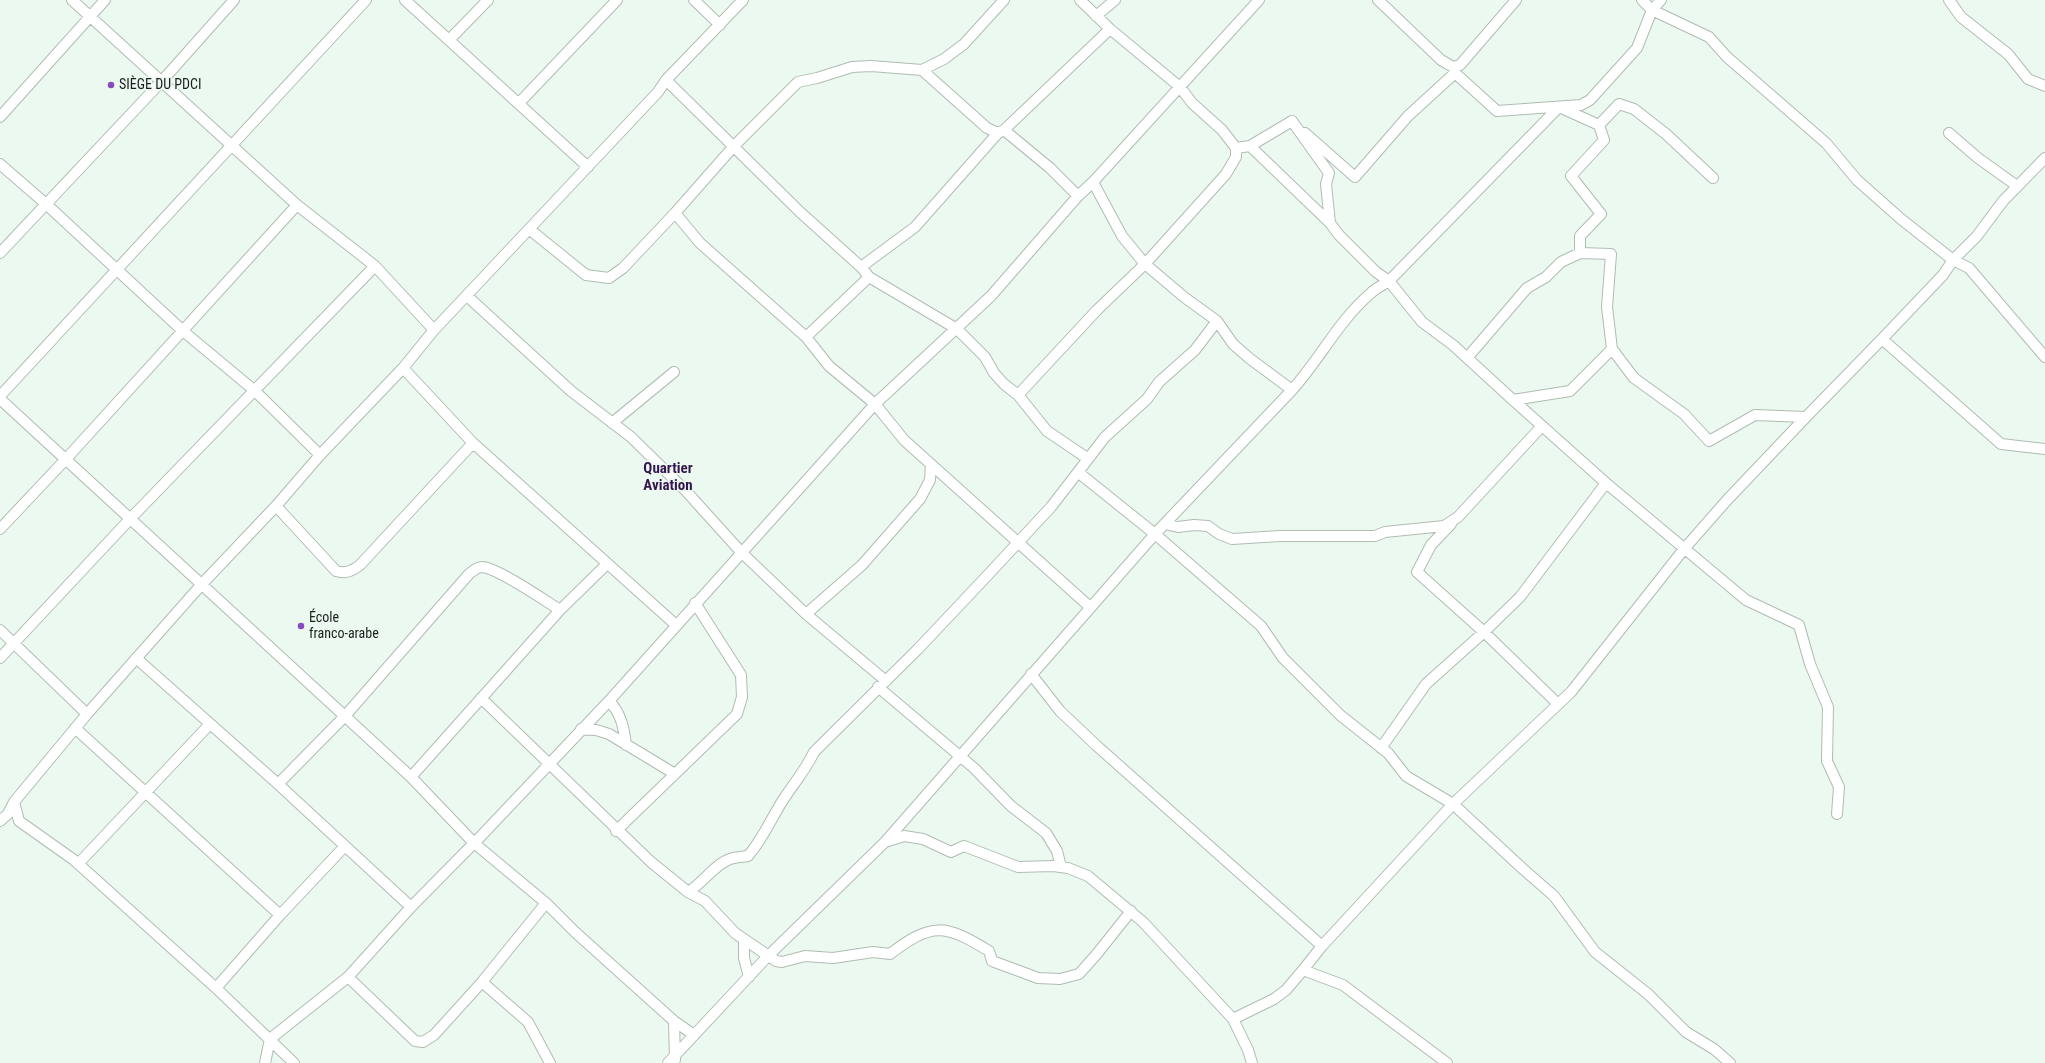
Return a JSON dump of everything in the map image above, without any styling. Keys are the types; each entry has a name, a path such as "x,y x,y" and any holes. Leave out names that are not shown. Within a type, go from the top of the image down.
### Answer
{"street":[{"path":"72,0 297,205 375,266 434,330"},
{"path":"0,118 105,0"},
{"path":"0,254 162,81 234,0"},
{"path":"0,396 233,146 366,0"},
{"path":"405,0 588,167"},
{"path":"449,40 488,0"},
{"path":"518,103 617,0"},
{"path":"694,0 720,25"},
{"path":"0,821 8,814 14,802 86,714 202,584 276,506 320,455 403,368 434,330 658,92 666,80 743,0"},
{"path":"529,229 586,275 609,278 623,268 675,213 734,146 798,82 817,78 852,67 871,66 922,70 944,59 964,44 1004,0"},
{"path":"1018,395 1096,310 1145,264 1226,174 1236,157 1236,148 1222,130 1192,103 1180,87 1110,29 1080,0"},
{"path":"1096,16 1115,0"},
{"path":"265,1063 270,1039 348,977 411,907 609,701 875,404 991,296 1078,196 1093,182 1259,0"},
{"path":"1378,0 1441,60 1453,67 1460,65 1516,0"},
{"path":"1642,0 1652,10 1709,37 1727,56 1826,143 1857,180 1901,219 1953,260 1969,268 2045,357"},
{"path":"1292,121 1355,177 1408,116 1455,73 1496,111 1581,105 1590,100 1637,48 1652,10 1661,0"},
{"path":"1949,0 1961,17 2008,54 2028,79 2045,86"},
{"path":"861,267 916,227 1001,131 1110,29"},
{"path":"922,70 987,128 1001,131 1050,168 1078,196"},
{"path":"666,80 800,212 861,267 869,277 957,329 985,357 994,373 1004,384 1018,395 1047,431 1087,458"},
{"path":"1599,125 1619,104 1634,109 1666,134 1713,178"},
{"path":"1559,107 1599,125 1604,140 1571,176 1601,214 1580,236 1580,253"},
{"path":"672,1061 694,1035 768,956 885,842 982,734 1031,674 1155,534 1309,372 1350,315 1371,292 1389,281 1559,107"},
{"path":"1236,148 1250,146 1292,121"},
{"path":"1292,121 1329,174 1326,184 1330,223"},
{"path":"1949,133 1978,158 2017,186"},
{"path":"1250,146 1330,223 1376,272 1389,281 1422,322 1467,358 1541,427 1746,600 1798,625 1810,664 1828,708 1827,761 1839,787 1837,814"},
{"path":"1233,1019 1274,999 1286,990 1304,970 1322,946 1453,804 1571,692 1684,548 1728,499 1943,275 1953,260 1977,236 2017,186 2045,158"},
{"path":"0,164 46,204 183,331 255,391 320,455"},
{"path":"1093,182 1122,236 1145,264 1184,297 1217,321 1233,344 1248,358 1292,390"},
{"path":"0,530 297,205"},
{"path":"675,213 700,243 806,337 829,366 875,404 904,440 1090,607"},
{"path":"1467,358 1527,288 1546,277 1561,262 1580,253 1611,254 1607,307 1612,349 1634,378 1684,414 1709,441 1755,415 1806,417"},
{"path":"0,658 130,519 375,266"},
{"path":"806,337 869,277"},
{"path":"467,296 571,391 631,437 680,485 741,552 959,758 974,768 1011,806 1046,833 1057,851 1060,867"},
{"path":"688,892 694,889 721,864 730,859 748,856 760,842 785,797 806,768 814,752 946,620 1051,507 1079,473 1087,458 1105,437 1148,399 1159,382 1195,350 1217,321"},
{"path":"1882,339 2001,444 2045,449"},
{"path":"1512,400 1570,391 1612,349"},
{"path":"403,368 473,443 676,625"},
{"path":"612,422 674,372"},
{"path":"0,399 345,716 410,777 474,843 546,904 674,1021 694,1035"},
{"path":"1541,427 1431,545 1416,572 1484,632 1558,704"},
{"path":"276,506 336,571 344,573 353,570 360,565 473,443"},
{"path":"806,614 862,565 920,498 930,480 931,464"},
{"path":"1079,473 1155,534 1261,626 1283,658 1335,710 1381,748 1406,776 1453,804 1554,896 1595,952 1648,994 1686,1032 1714,1049 1730,1063"},
{"path":"1381,748 1426,684 1484,632 1520,597 1606,483"},
{"path":"1165,524 1178,527 1194,525 1208,526 1219,534 1232,539 1280,536 1375,536 1385,532 1444,526 1458,517"},
{"path":"410,777 560,610 607,564"},
{"path":"278,784 345,716 464,580 476,569 482,567 498,572 560,610"},
{"path":"616,831 737,714 742,697 741,674 695,604"},
{"path":"0,630 86,714"},
{"path":"136,658 278,784 411,907"},
{"path":"1031,674 1060,711 1096,746 1322,946"},
{"path":"481,698 616,831 688,892 705,901 744,940 776,961 782,962 805,956 833,958 873,952 890,954 911,937 940,930 952,931 971,940 989,951 992,961 1038,978 1060,979 1078,974 1096,955 1131,911"},
{"path":"609,701 616,709 623,726 626,745"},
{"path":"78,864 146,794 210,724"},
{"path":"75,728 280,915"},
{"path":"581,729 596,730 609,734 675,774"},
{"path":"14,802 19,821 78,864 216,988 294,1063"},
{"path":"885,842 904,836 923,839 951,852 964,846 1018,867 1060,867 1088,876 1143,922 1233,1019 1248,1050 1252,1063"},
{"path":"216,988 280,915 345,846"},
{"path":"348,977 416,1041 423,1042 434,1035 482,982 546,904"},
{"path":"744,940 744,958 749,976"},
{"path":"1304,970 1343,985 1447,1063"},
{"path":"482,982 528,1022 550,1063"},
{"path":"672,1061 674,1021"}],"place":[{"name":"SIÈGE DU PDCI","path":"111,85"},
{"name":"École franco-arabe","path":"301,626"}],"district":[{"name":"Quartier Aviation","path":"668,478"}]}
